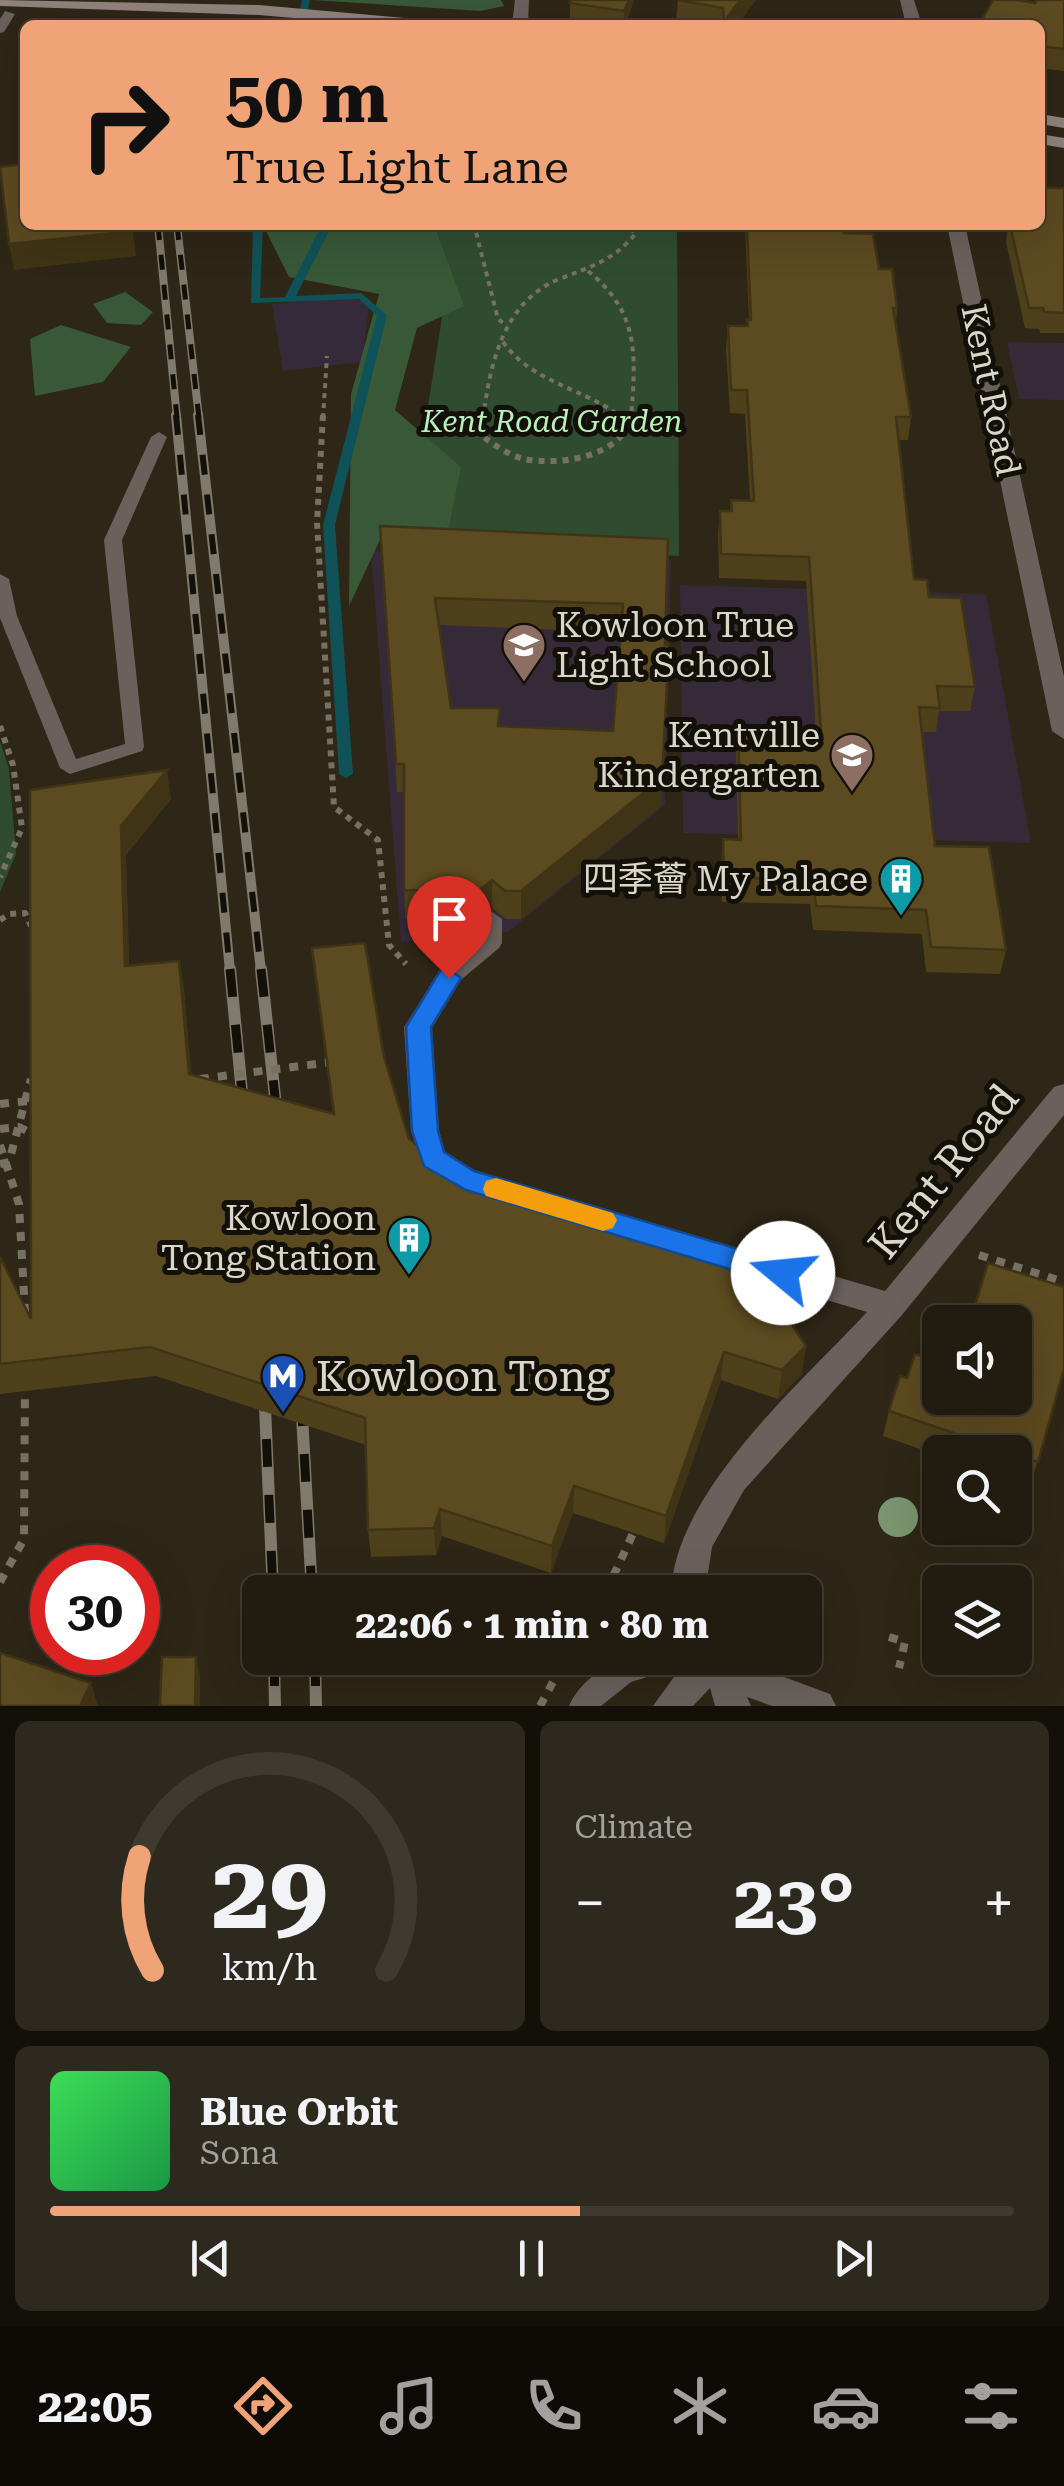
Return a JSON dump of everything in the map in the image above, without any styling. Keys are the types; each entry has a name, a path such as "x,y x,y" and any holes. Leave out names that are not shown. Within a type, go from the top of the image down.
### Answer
{"main road":[{"path":"3,10 118,3 240,20"},
{"path":"3,10 318,20"}],"street":[{"name":"Kent Road","path":"957,230 1064,732"},
{"path":"449,978 418,1027 425,1131 433,1158 466,1180 892,1306"},
{"name":"Kent Road","path":"691,1575 698,1543 722,1495 892,1306 1064,1095"},
{"path":"671,1706 694,1678 721,1676 818,1706"}],"lane":[{"path":"0,30 3,10"},
{"path":"0,579 8,616 70,768 135,747 113,540 158,438"},
{"path":"449,978 492,942 492,919"},
{"path":"584,1706 602,1682 615,1675"}],"path":[{"path":"478,230 498,319 507,326"},
{"path":"588,270 610,286 630,321 635,364 630,423 623,436 600,451 561,459 516,458 482,436 482,410 507,326 533,294 623,252 636,233 631,230"},
{"path":"503,340 510,354 534,375 598,400 630,423"},
{"path":"327,356 317,523 334,807 378,840 389,945 406,964"},
{"path":"0,726 13,764 22,828 0,878"},
{"path":"0,920 9,914 25,913 32,924 31,944"},
{"path":"5,1163 19,1128 31,1080 31,1061"},
{"path":"184,1081 342,1061"},
{"path":"0,1104 45,1099"},
{"path":"0,1129 19,1128 34,1134 43,1144"},
{"path":"0,1145 26,1261 25,1318"},
{"path":"971,1251 1064,1282"},
{"path":"0,1582 24,1539 25,1375"},
{"path":"614,1575 638,1523"},
{"path":"889,1637 905,1642 899,1668"},
{"path":"540,1706 557,1675"}],"shaded area":[{"path":"343,298 365,301 369,306 362,362 283,371 272,304"},
{"path":"1007,342 1064,343 1064,400 1019,399"},
{"name":"Kowloon True Light School","path":"371,551 671,560 665,805 508,932 401,942"},
{"path":"680,585 986,594 1031,843 683,833"}],"green space":[{"path":"313,0 501,0 504,6 480,11"},
{"path":"266,230 436,230 464,306 417,328 395,410 461,467 447,536 387,525 349,606 351,394 379,294 289,277"},
{"name":"Kent Road Garden","path":"419,230 677,230 679,556 406,544 449,274"},
{"path":"125,292 153,312 141,325 107,323 93,304"},
{"path":"61,325 131,347 103,382 35,396 30,339"},
{"path":"0,741 9,769 16,854 0,892"}],"building":[{"path":"629,0 624,11 570,3"},
{"path":"678,0 740,0 725,20 723,8"},
{"path":"993,0 1064,0 1064,49 1045,47 1045,20 982,20"},
{"path":"20,165 20,230 133,231 9,244 0,167"},
{"path":"1045,188 1064,188 1064,313 1029,308 1011,230 1045,230"},
{"path":"747,230 844,230 873,234 879,269 892,269 897,308 893,308 911,417 896,417 914,579 927,580 929,597 961,598 975,687 937,686 940,708 919,707 935,846 989,847 1006,950 931,947 926,910 816,906 813,880 724,877 723,839 741,840 738,729 821,732 809,557 721,554 720,511 732,511 731,500 754,501 747,390 731,390 728,326 748,326 747,320 751,320"},
{"name":"Kowloon True Light School","path":"380,526 668,539 665,645 669,645 662,778 521,891 505,891 492,880 478,891 404,890 404,764 396,764","holes":["435,598 623,604 613,731 498,726 500,708 451,708"]},
{"name":"Kowloon Tong Station","path":"167,770 121,826 125,966 179,961 189,1074 334,1114 312,948 365,943 384,1057 409,1139 466,1180 739,1265 759,1276 806,1346 782,1370 724,1352 666,1516 574,1486 552,1546 440,1509 434,1528 368,1530 365,1418 150,1347 0,1364 0,1257 31,1319 30,790"},
{"path":"988,1263 1064,1287 1064,1369 1038,1462 1032,1460 1032,1435 959,1435 889,1411 900,1376 907,1378 915,1354 922,1356 922,1415 1032,1415 1032,1305 975,1305"},
{"path":"0,1653 30,1663 30,1675 67,1675 91,1683 80,1706 0,1706"},
{"path":"162,1657 196,1657 195,1706 160,1706"}],"waterway":[{"path":"302,20 306,0"},
{"path":"258,230 255,301 361,296 382,315 329,525 346,774"},
{"path":"289,299 324,230"}],"railway":[{"path":"158,230 177,418"},
{"path":"178,230 199,418"},
{"path":"176,415 230,971"},
{"path":"198,415 261,971"},
{"path":"230,969 244,1113"},
{"path":"261,969 278,1124"},
{"path":"264,1383 272,1575"},
{"path":"301,1398 311,1575"},
{"path":"274,1675 275,1706"},
{"path":"315,1675 316,1706"}],"slow traffic":[{"path":"496,1189 603,1220"}],"place":[{"name":"Kowloon True Light School","path":"524,683"},
{"name":"Kentville Kindergarten","path":"852,793"},
{"name":"四季薈 My Palace","path":"901,917"},
{"name":"Kowloon Tong Station","path":"409,1276"},
{"name":"Kowloon Tong","path":"283,1414"}],"route":[{"path":"449,978 418,1027 425,1131 433,1158 466,1180 783,1273"}]}
